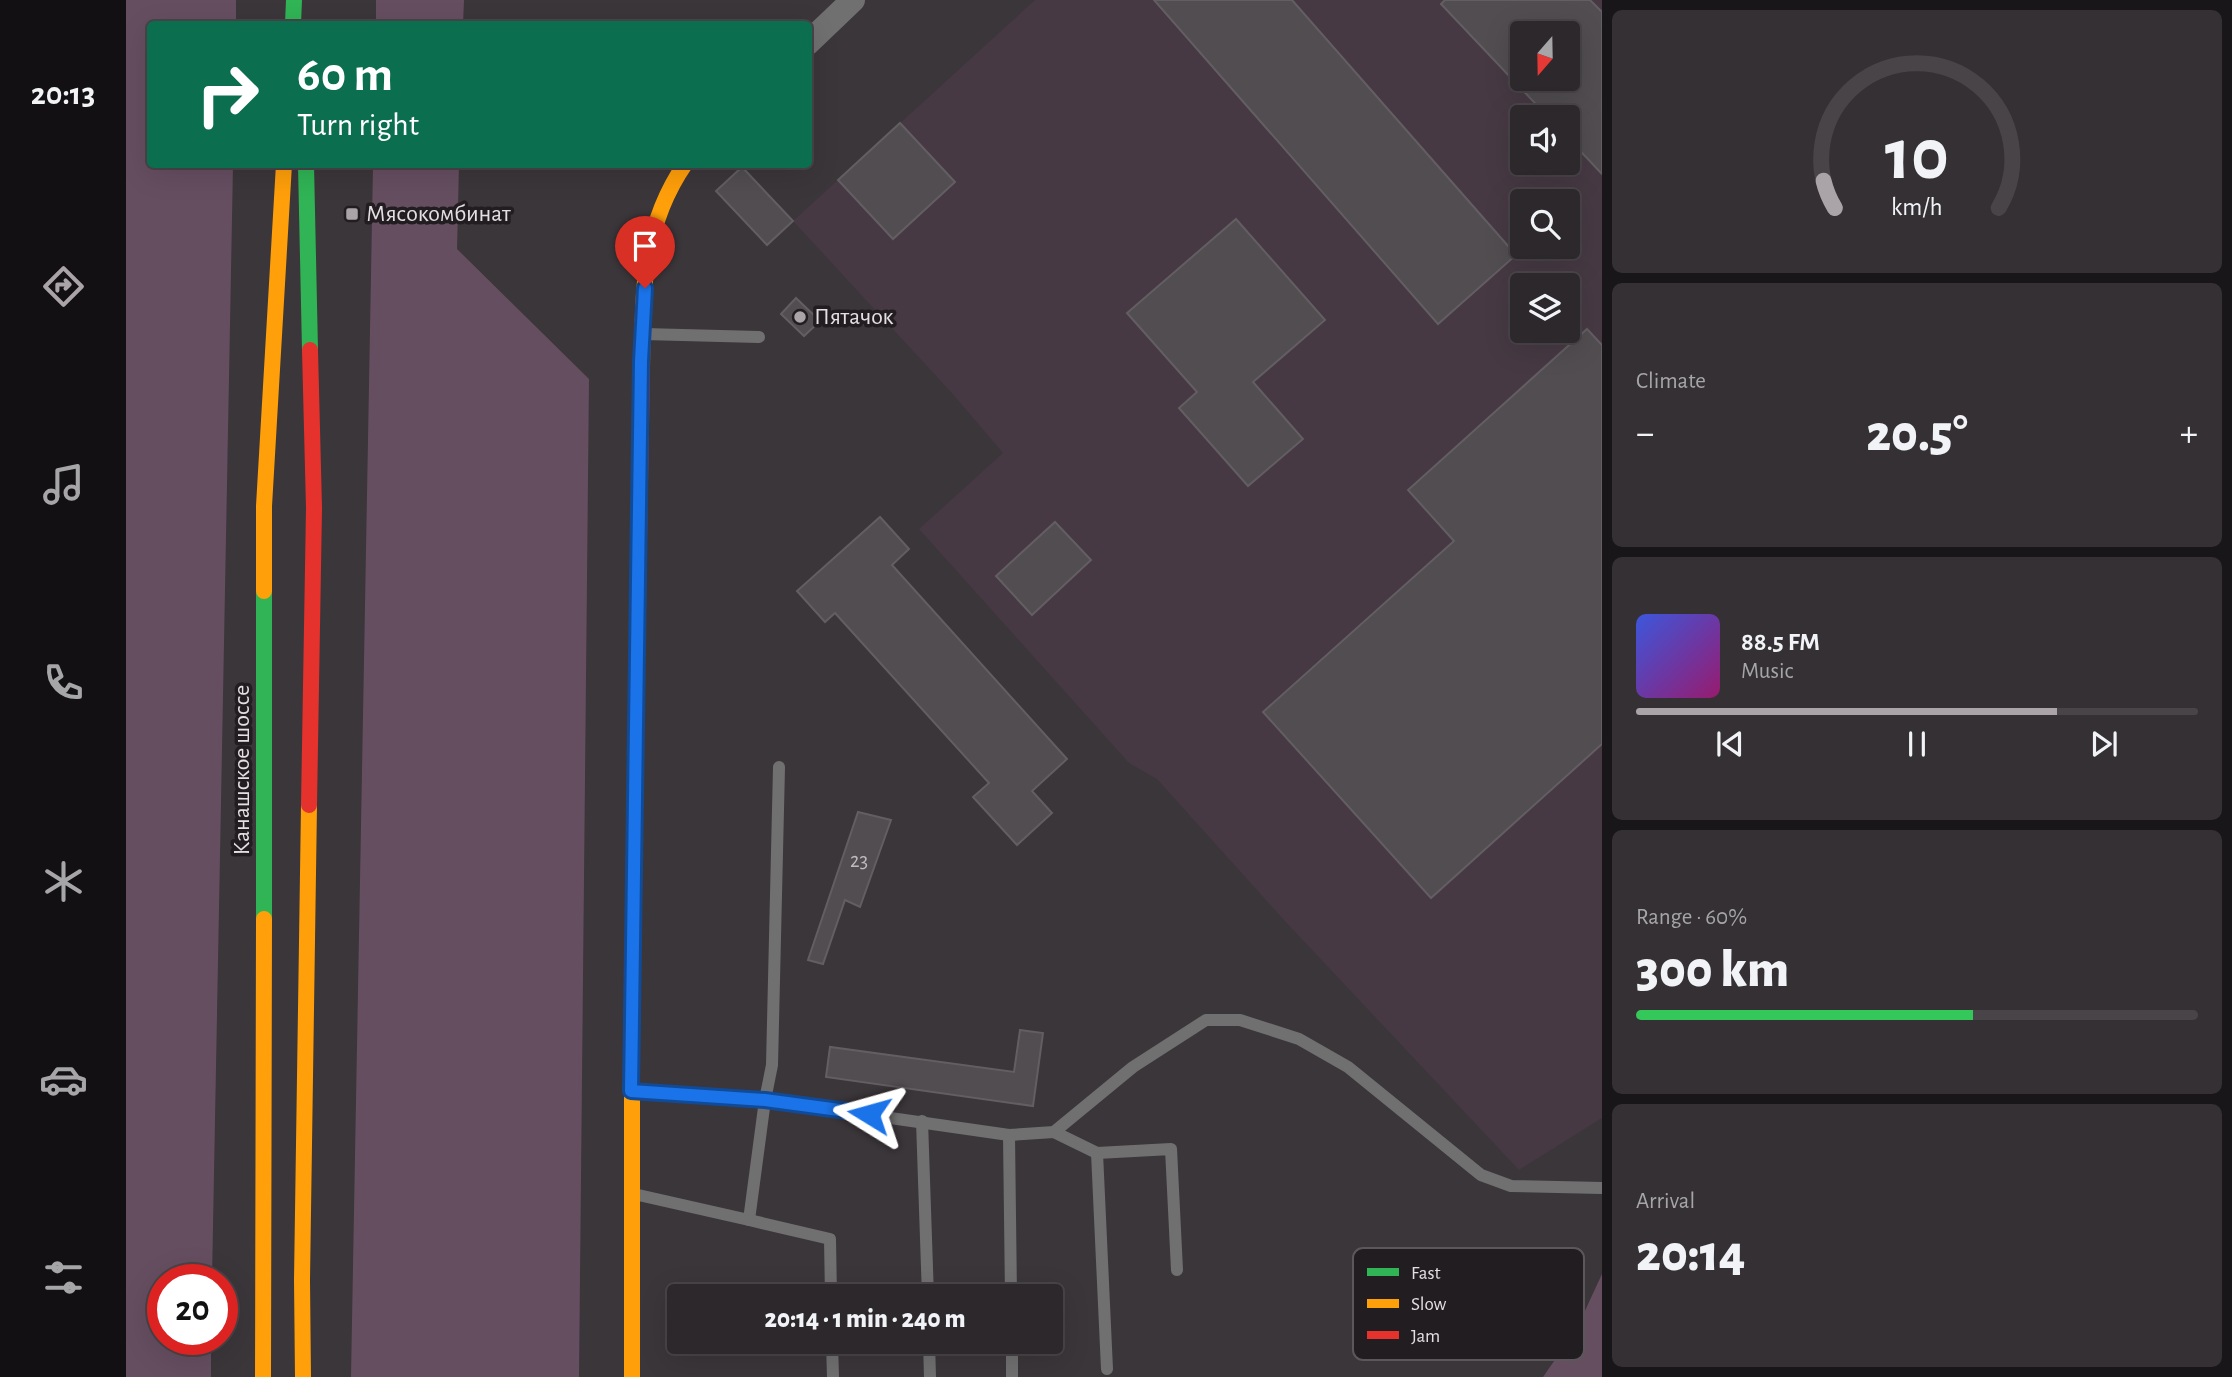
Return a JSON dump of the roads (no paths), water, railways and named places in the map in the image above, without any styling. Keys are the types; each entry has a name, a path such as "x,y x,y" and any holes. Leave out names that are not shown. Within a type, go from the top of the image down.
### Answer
{"main road":[{"path":"293,21 294,0"},
{"path":"300,0 301,21"},
{"name":"Канашское шоссе","path":"263,1377 264,506 284,168"},
{"path":"303,1377 302,1280 314,508 306,168"},
{"path":"632,1377 631,1091 642,334 648,241 658,209 682,168"}],"street":[{"path":"812,39 853,0"}],"lane":[{"path":"642,334 760,337"},
{"path":"749,1220 772,1065 779,766"},
{"path":"1054,1132 1133,1067 1206,1020 1240,1020 1299,1039 1348,1067 1482,1175 1511,1186 1602,1188"},
{"path":"631,1091 765,1100 1009,1135 1054,1132 1097,1153 1171,1149 1177,1270"},
{"path":"922,1121 928,1284"},
{"path":"1009,1135 1011,1284"},
{"path":"1097,1153 1107,1369"},
{"path":"631,1194 830,1239 831,1284"},
{"path":"832,1354 833,1377"},
{"path":"929,1354 930,1377"},
{"path":"1012,1354 1012,1377"}],"place":[{"name":"Мясокомбинат","path":"352,214"},
{"name":"Пятачок","path":"800,317"}]}
